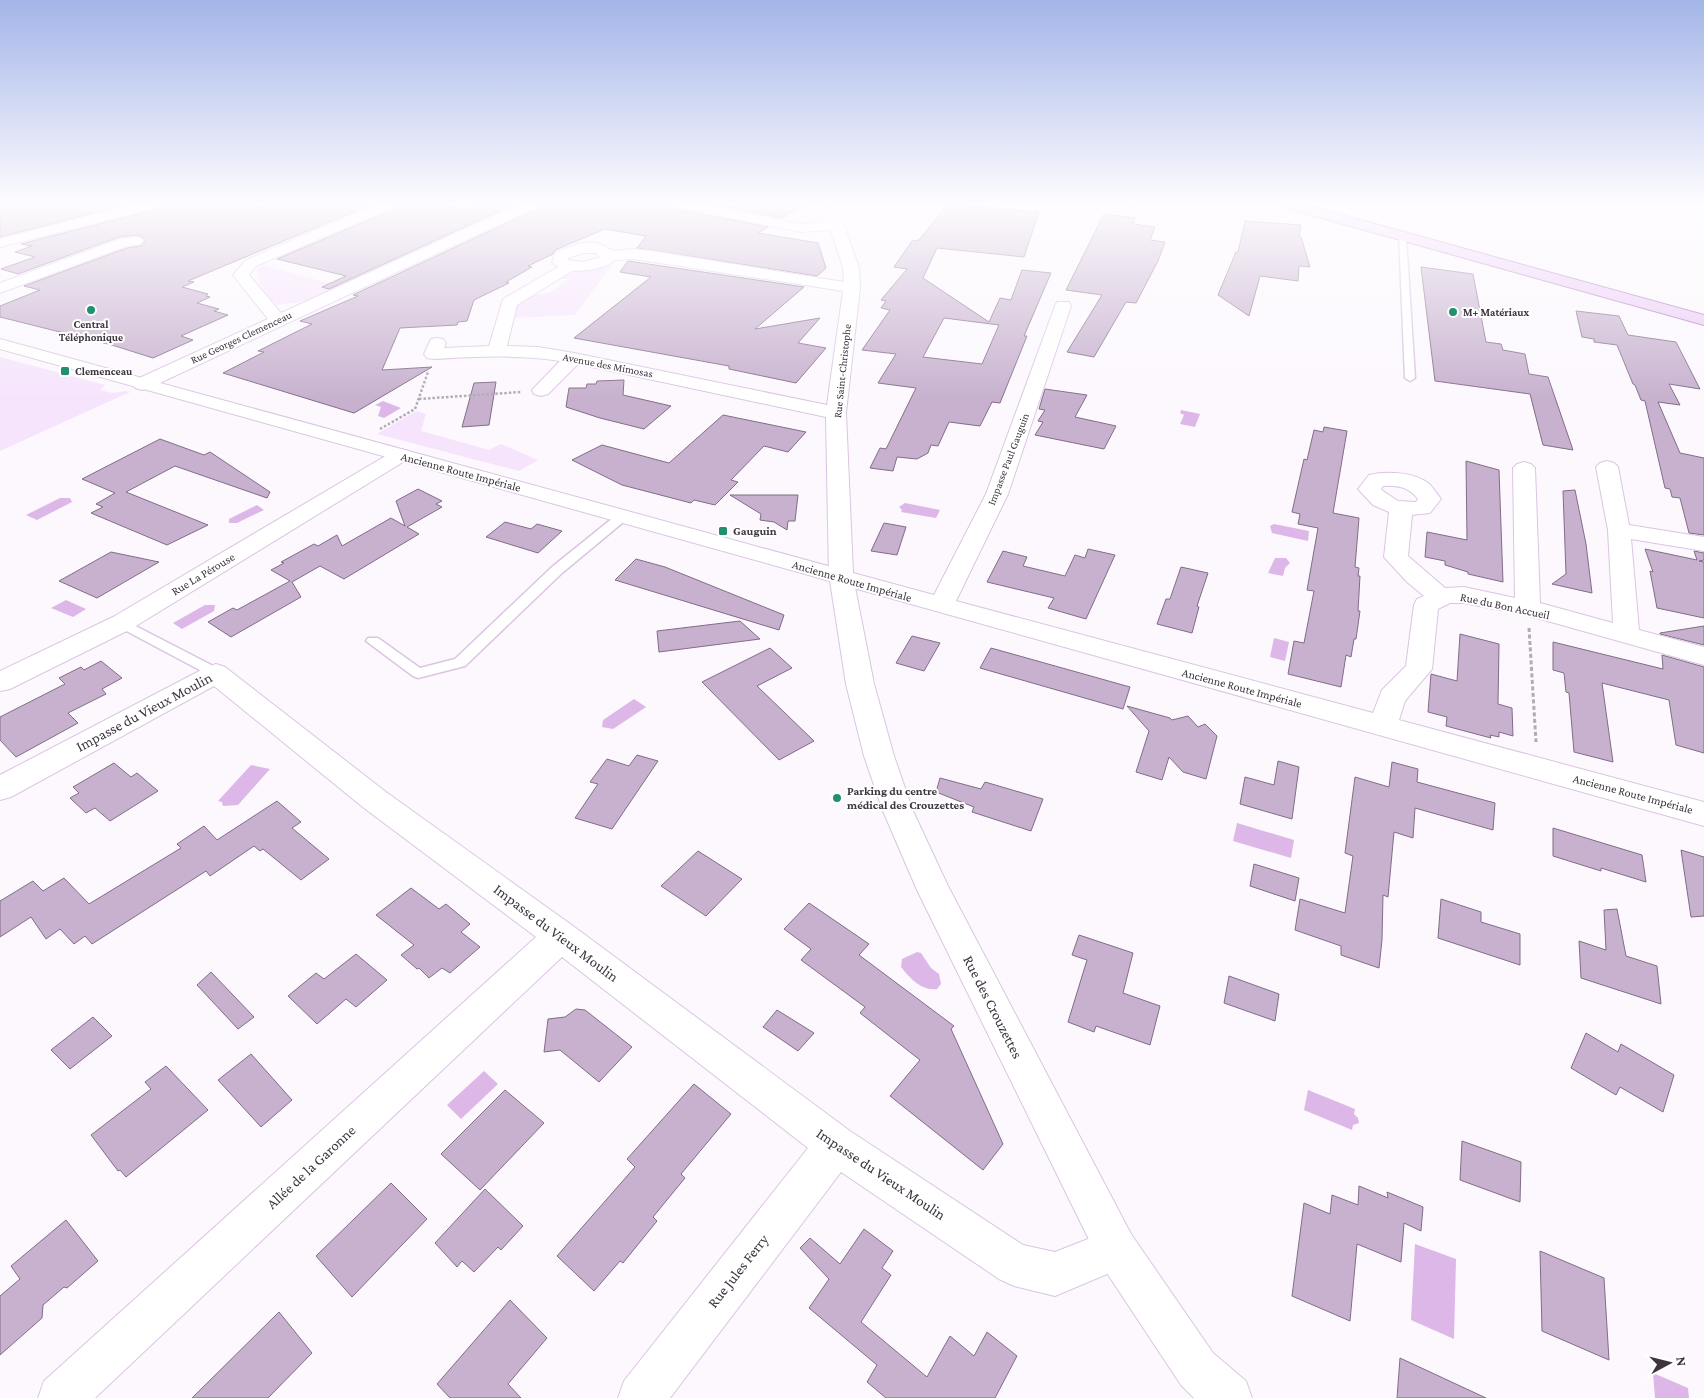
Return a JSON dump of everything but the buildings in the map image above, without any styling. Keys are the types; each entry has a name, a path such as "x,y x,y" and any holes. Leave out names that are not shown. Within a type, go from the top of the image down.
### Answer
{"main road":[{"path":"1522,269 1704,320"},
{"path":"1551,269 1704,311"}],"street":[{"path":"0,288 51,269"},
{"path":"245,269 241,274 277,320"},
{"name":"Rue Georges Clemenceau","path":"142,384 388,269"},
{"path":"497,351 509,303 565,269"},
{"path":"735,269 852,288"},
{"name":"Rue Saint-Christophe","path":"841,577 836,413 852,288 851,269"},
{"name":"Impasse Paul Gauguin","path":"941,606 997,494 1064,306"},
{"name":"Ancienne Route Impériale","path":"0,344 941,606 1704,814"},
{"name":"Avenue des Mimosas","path":"435,348 538,352 836,413"},
{"path":"541,390 574,358"},
{"name":"Rue La Pérouse","path":"0,682 122,623 401,456"},
{"path":"1607,467 1618,530 1627,636"},
{"path":"1524,468 1528,608"},
{"path":"1401,509 1396,556 1416,576 1442,597"},
{"path":"1618,530 1704,544"},
{"name":"Rue des Crouzettes","path":"841,577 860,684 879,756 898,811 933,890 1116,1249 1197,1369 1228,1398"},
{"name":"Rue du Bon Accueil","path":"1383,726 1392,697 1419,669 1426,605 1442,597 1464,595 1528,608 1704,656"},
{"name":"Impasse du Vieux Moulin","path":"0,789 216,673 375,800 561,936 836,1145 1014,1264 1054,1274 1116,1249"},
{"name":"Allée de la Garonne","path":"61,1398 561,936"},
{"name":"Rue Jules Ferry","path":"641,1398 836,1145"}],"lane":[{"path":"1404,269 1410,378"},
{"path":"373,641 418,673 460,663 558,570 623,516"},
{"path":"122,623 216,673"}],"path":[{"path":"356,444 415,409 435,348"},
{"path":"419,399 541,390"},
{"path":"1528,608 1537,768"}],"shaded area":[{"path":"257,269 278,269 340,286 306,301 278,305 266,294 260,284"},
{"path":"608,269 575,315 511,318 514,305 533,294 549,293 569,279 557,279 575,271"},
{"path":"0,357 105,385 100,390 112,393 130,392 0,451"},
{"path":"383,401 401,408 384,418 378,416 381,407 375,405"},
{"path":"1181,410 1200,414 1195,427 1180,424 1184,415 1180,413"},
{"path":"416,411 426,414 421,431 489,450 501,444 538,460 519,471 377,434"},
{"path":"60,498 70,498 72,502 37,520 26,515"},
{"path":"905,503 940,510 936,518 901,512 902,510 899,507"},
{"path":"257,505 264,510 237,523 229,523 229,519"},
{"path":"1274,524 1309,531 1308,541 1272,533 1270,526"},
{"path":"1275,558 1286,558 1290,563 1285,568 1283,576 1268,573"},
{"path":"66,600 86,609 73,617 51,608"},
{"path":"205,605 215,605 214,611 182,629 173,623"},
{"path":"1274,638 1289,642 1285,661 1270,657"},
{"path":"634,699 646,707 613,729 602,727 603,720"},
{"path":"251,765 270,769 238,805 223,806 222,802 218,801"},
{"path":"1237,823 1294,840 1291,858 1233,841"},
{"path":"917,952 921,953 931,968 939,974 941,984 937,989 921,986 901,967 902,959"},
{"path":"484,1071 498,1084 461,1119 447,1105"},
{"path":"1308,1090 1355,1109 1354,1114 1358,1118 1359,1123 1353,1125 1352,1130 1304,1110"},
{"path":"1415,1244 1456,1259 1454,1339 1411,1320"},
{"path":"1653,1373 1688,1388 1689,1398 1655,1398"}],"place":[{"name":"Central Téléphonique","path":"91,310"},
{"name":"M+ Matériaux","path":"1453,312"},
{"name":"Clemenceau","path":"65,371"},
{"name":"Gauguin","path":"723,531"},
{"name":"Parking du centre médical des Crouzettes","path":"837,798"}]}
